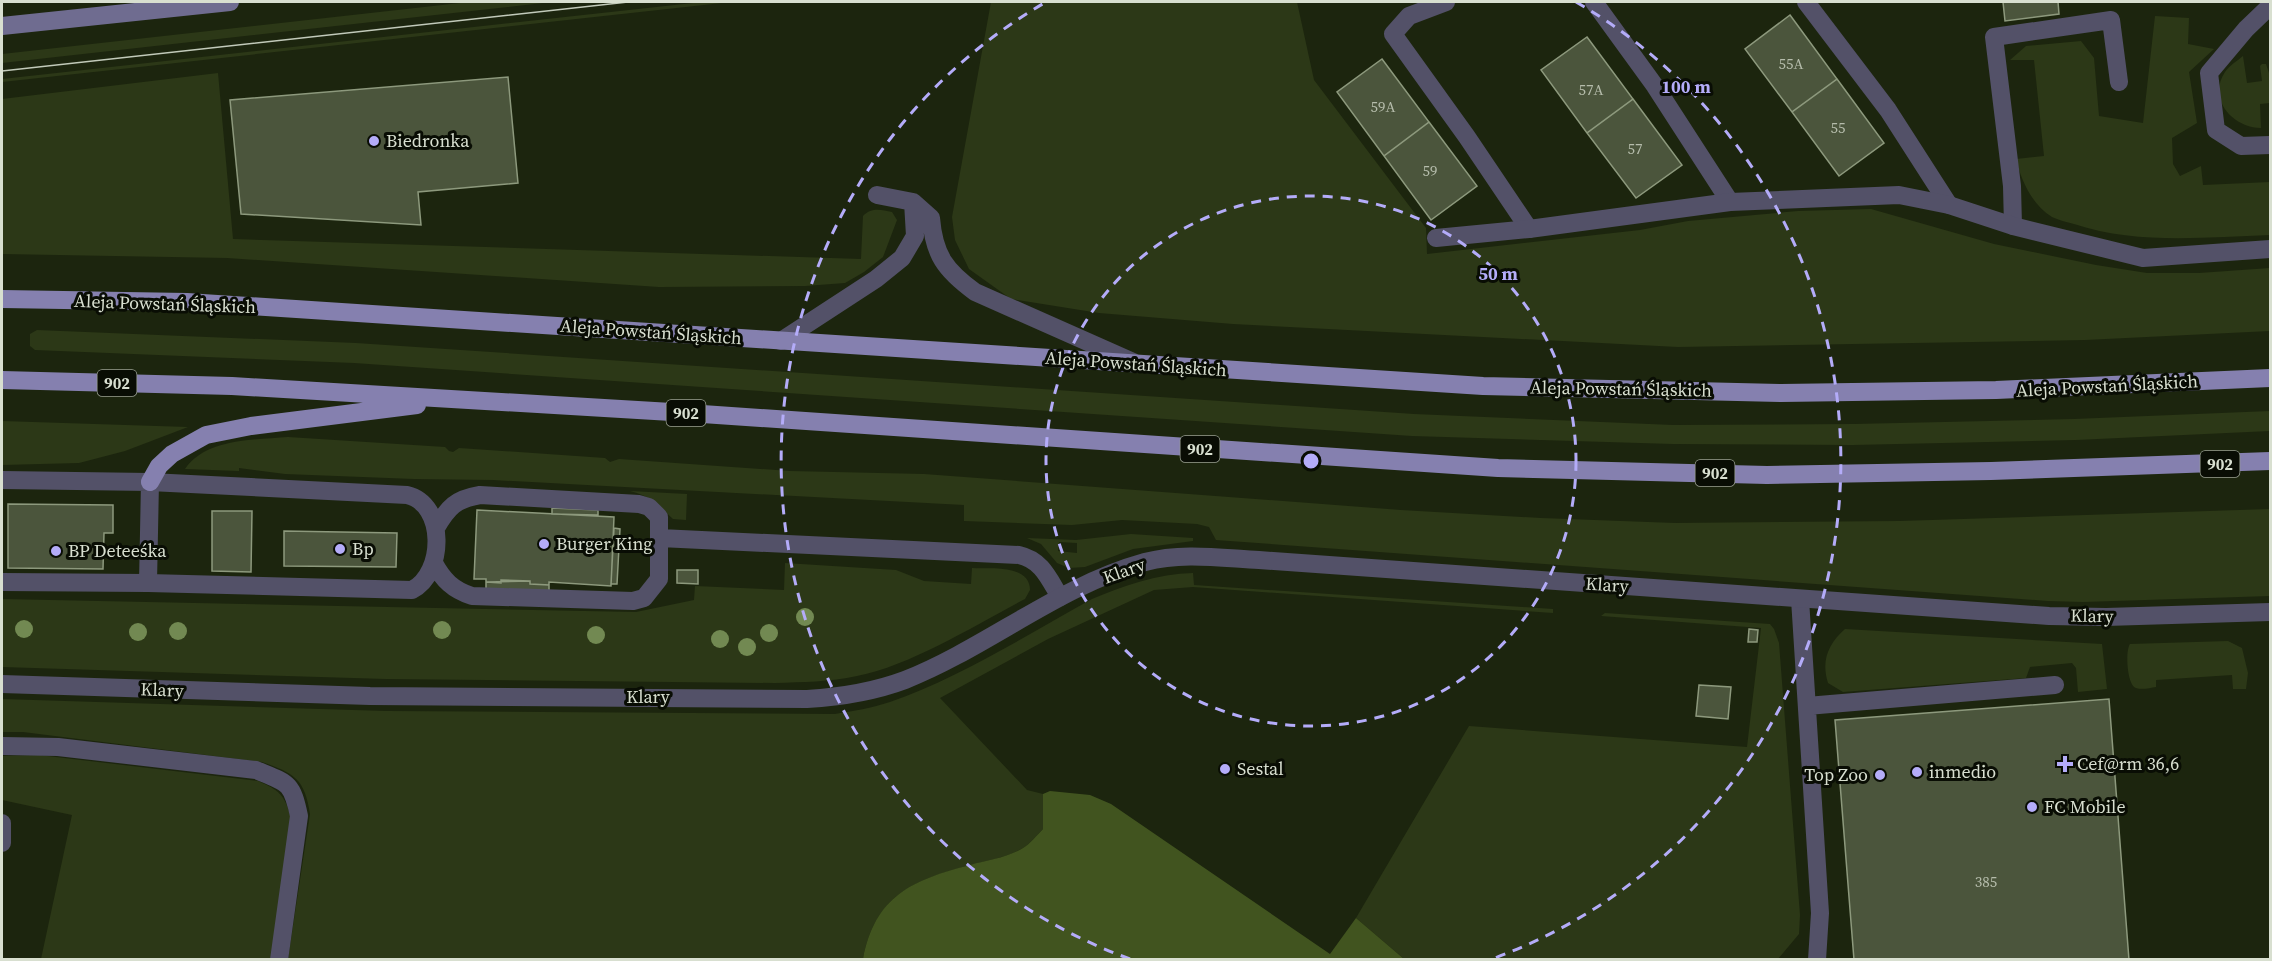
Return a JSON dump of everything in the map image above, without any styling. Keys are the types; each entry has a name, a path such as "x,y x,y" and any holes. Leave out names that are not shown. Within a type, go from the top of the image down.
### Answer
{"main road":[{"name":"Aleja Powstań Śląskich","path":"2,299 187,302 1483,386 1781,393 1996,390 2271,377"},
{"name":"902","path":"2,380 232,386 1498,468 1767,475 2170,466 2271,461"},
{"path":"150,482 159,466 171,454 206,435 251,426 460,400"},
{"path":"2170,466 2271,471"}],"street":[{"path":"2,26 230,2"},
{"path":"1446,2 1409,16 1393,34 1529,229"},
{"path":"1594,2 1655,86 1730,202"},
{"path":"1806,2 1888,110 1949,205"},
{"path":"2271,6 2246,28 2209,73 2216,130 2241,146 2271,144"},
{"path":"2013,226 2012,186 1994,37 2111,20 2119,82"},
{"path":"877,195 920,213 932,235 939,258 954,277 975,292 1138,364"},
{"path":"1436,238 1529,229 1730,202 1899,195 1949,205 2013,226 2143,258 2271,249"},
{"path":"781,341 876,279 902,258 915,236 920,213"},
{"path":"2,480 150,482 407,495 421,501 430,513 436,528 434,563 431,573 425,581 412,590 148,583 2,582"},
{"path":"148,583 150,482"},
{"path":"434,563 442,577 451,586 461,593 472,596 633,601 644,598 659,579 659,517 649,507 639,504 492,495 465,497 452,505 436,528"},
{"path":"660,538 1019,555 1029,557 1038,563 1060,597"},
{"name":"Klary","path":"2,684 370,696 796,699 838,697 904,680 935,666 1060,597 1116,572 1146,562 1180,557 1985,612 2095,617 2271,612"},
{"path":"1800,599 1820,913 1817,960"},
{"path":"1807,706 2055,685"},
{"path":"2,746 58,747 256,770 282,780 294,792 299,816 279,960"},
{"path":"2,823 2,843"}],"green space":[{"path":"469,2 552,2 2,63 2,54"},
{"path":"702,2 731,2 2,82 2,79"},
{"path":"991,2 1297,2 1314,80 1426,228 1427,254 1640,230 1688,221 1798,211 1871,209 1994,244 2147,273 2199,273 2270,268 2270,331 2085,340 1678,347 1233,324 1099,313 1011,299 969,269 955,240 952,217"},
{"path":"2155,16 2189,18 2188,44 2214,49 2189,72 2197,123 2172,138 2173,164 2180,176 2201,166 2203,185 2270,182 2270,235 2171,238 2098,231 2052,217 2039,206 2028,191 2016,159 2044,156 2034,60 2010,60 2026,46 2081,41 2094,58 2099,116 2143,123"},
{"path":"2243,56 2247,83 2262,81 2260,66 2262,64 2266,64 2270,76 2270,103 2260,104 2261,128 2241,123 2226,110 2221,102 2220,82 2231,65"},
{"path":"218,73 233,239 861,259 863,216 870,211 880,210 892,212 897,220 883,257 864,272 845,283 805,286 659,287 227,258 2,254 2,99"},
{"path":"37,330 356,343 1414,414 1673,425 2074,419 2270,411 2270,431 2076,440 1852,445 1673,444 1412,436 354,363 35,350 30,346 30,334"},
{"path":"2,421 188,427 125,451 79,463 2,465"},
{"path":"288,437 445,447 453,452 459,448 605,458 610,462 619,459 790,471 924,474 1401,510 1675,523 1900,521 2270,509 2270,596 2048,601 1216,540 1209,527 1197,524 1122,520 1072,525 964,521 964,505 493,480 285,474 239,468 239,471 185,469 205,451 218,446 246,440"},
{"path":"630,491 687,494 686,520 673,519 649,499"},
{"path":"1131,534 1193,538 1193,541 1133,549 1085,567 1069,568 1057,563 1041,544 1027,538 1076,540","holes":["1059,542 1077,543 1077,553 1058,551"]},
{"path":"785,563 896,570 924,581 971,584 972,568 999,569 1017,572 1024,576 1030,590 1025,599 921,654 878,671 816,681 775,683 386,679 2,667 2,599 636,612 694,600 695,586 784,590"},
{"path":"1193,573 1194,585 1553,609 1553,613 1193,587 1154,590 1048,639 940,698 1027,790 1043,794 1043,829 1017,851 934,876 901,893 888,904 878,919 869,937 863,959 288,959 310,814 301,785 290,774 262,762 23,732 2,732 2,699 386,711 835,714 883,704 941,681 1104,594 1154,578"},
{"path":"1605,613 1770,624 1774,629 1779,643 1800,915 1799,934 1778,959 1404,959 1356,918 1469,726 1747,747 1761,628 1601,616"},
{"path":"1845,629 2102,644 2107,689 2078,692 2076,668 2072,663 2030,667 2026,678 1843,692 1828,683 1825,667 1830,647"},
{"path":"2228,641 2242,648 2248,673 2246,689 2233,689 2232,675 2156,680 2156,687 2143,689 2133,686 2127,660 2130,644"},
{"path":"39,755 258,781 280,794 291,818 271,959 41,959 72,815 2,800 2,756"},
{"path":"1050,791 1090,795 1111,804 1330,954 1356,918 1404,959 863,959 877,920 899,894 930,877 1004,856 1028,844 1043,829 1043,794"}],"building":[{"path":"2003,2 2058,2 2059,14 2005,21"},
{"path":"1790,15 1837,79 1792,112 1745,49"},
{"path":"1587,37 1633,99 1587,133 1541,70"},
{"path":"1382,59 1429,122 1384,156 1337,92"},
{"name":"Biedronka","path":"508,77 518,183 418,192 421,225 241,214 230,100"},
{"path":"1837,79 1884,143 1839,176 1792,112"},
{"path":"1633,99 1682,165 1636,198 1587,133"},
{"path":"1429,122 1477,186 1431,220 1384,156"},
{"path":"8,504 113,505 113,533 104,533 103,569 8,568"},
{"path":"552,508 598,510 598,515 552,514"},
{"name":"Burger King","path":"477,510 614,517 611,586 549,582 549,585 530,584 530,581 486,582 486,579 474,579"},
{"path":"212,511 252,511 251,572 212,571"},
{"path":"614,528 620,529 617,584 611,584"},
{"name":"Bp","path":"284,531 397,533 396,567 284,566"},
{"path":"677,570 698,570 698,584 677,583"},
{"path":"501,580 530,581 530,584 549,585 549,593 486,590 486,582 501,583"},
{"path":"1749,629 1758,630 1757,642 1748,642"},
{"path":"1699,685 1731,687 1728,719 1696,716"},
{"path":"2109,699 2129,960 1854,960 1835,720"}],"tram line":[{"path":"2,71 628,2"}],"place":[{"name":"Biedronka","path":"374,141"},
{"name":"Burger King","path":"544,544"},
{"name":"Bp","path":"340,549"},
{"name":"BP Deteeśka","path":"56,551"},
{"name":"Cef@rm 36,6","path":"2065,764"},
{"name":"Sestal","path":"1225,769"},
{"name":"inmedio","path":"1917,772"},
{"name":"Top Zoo","path":"1880,775"},
{"name":"FC Mobile","path":"2032,807"}]}
